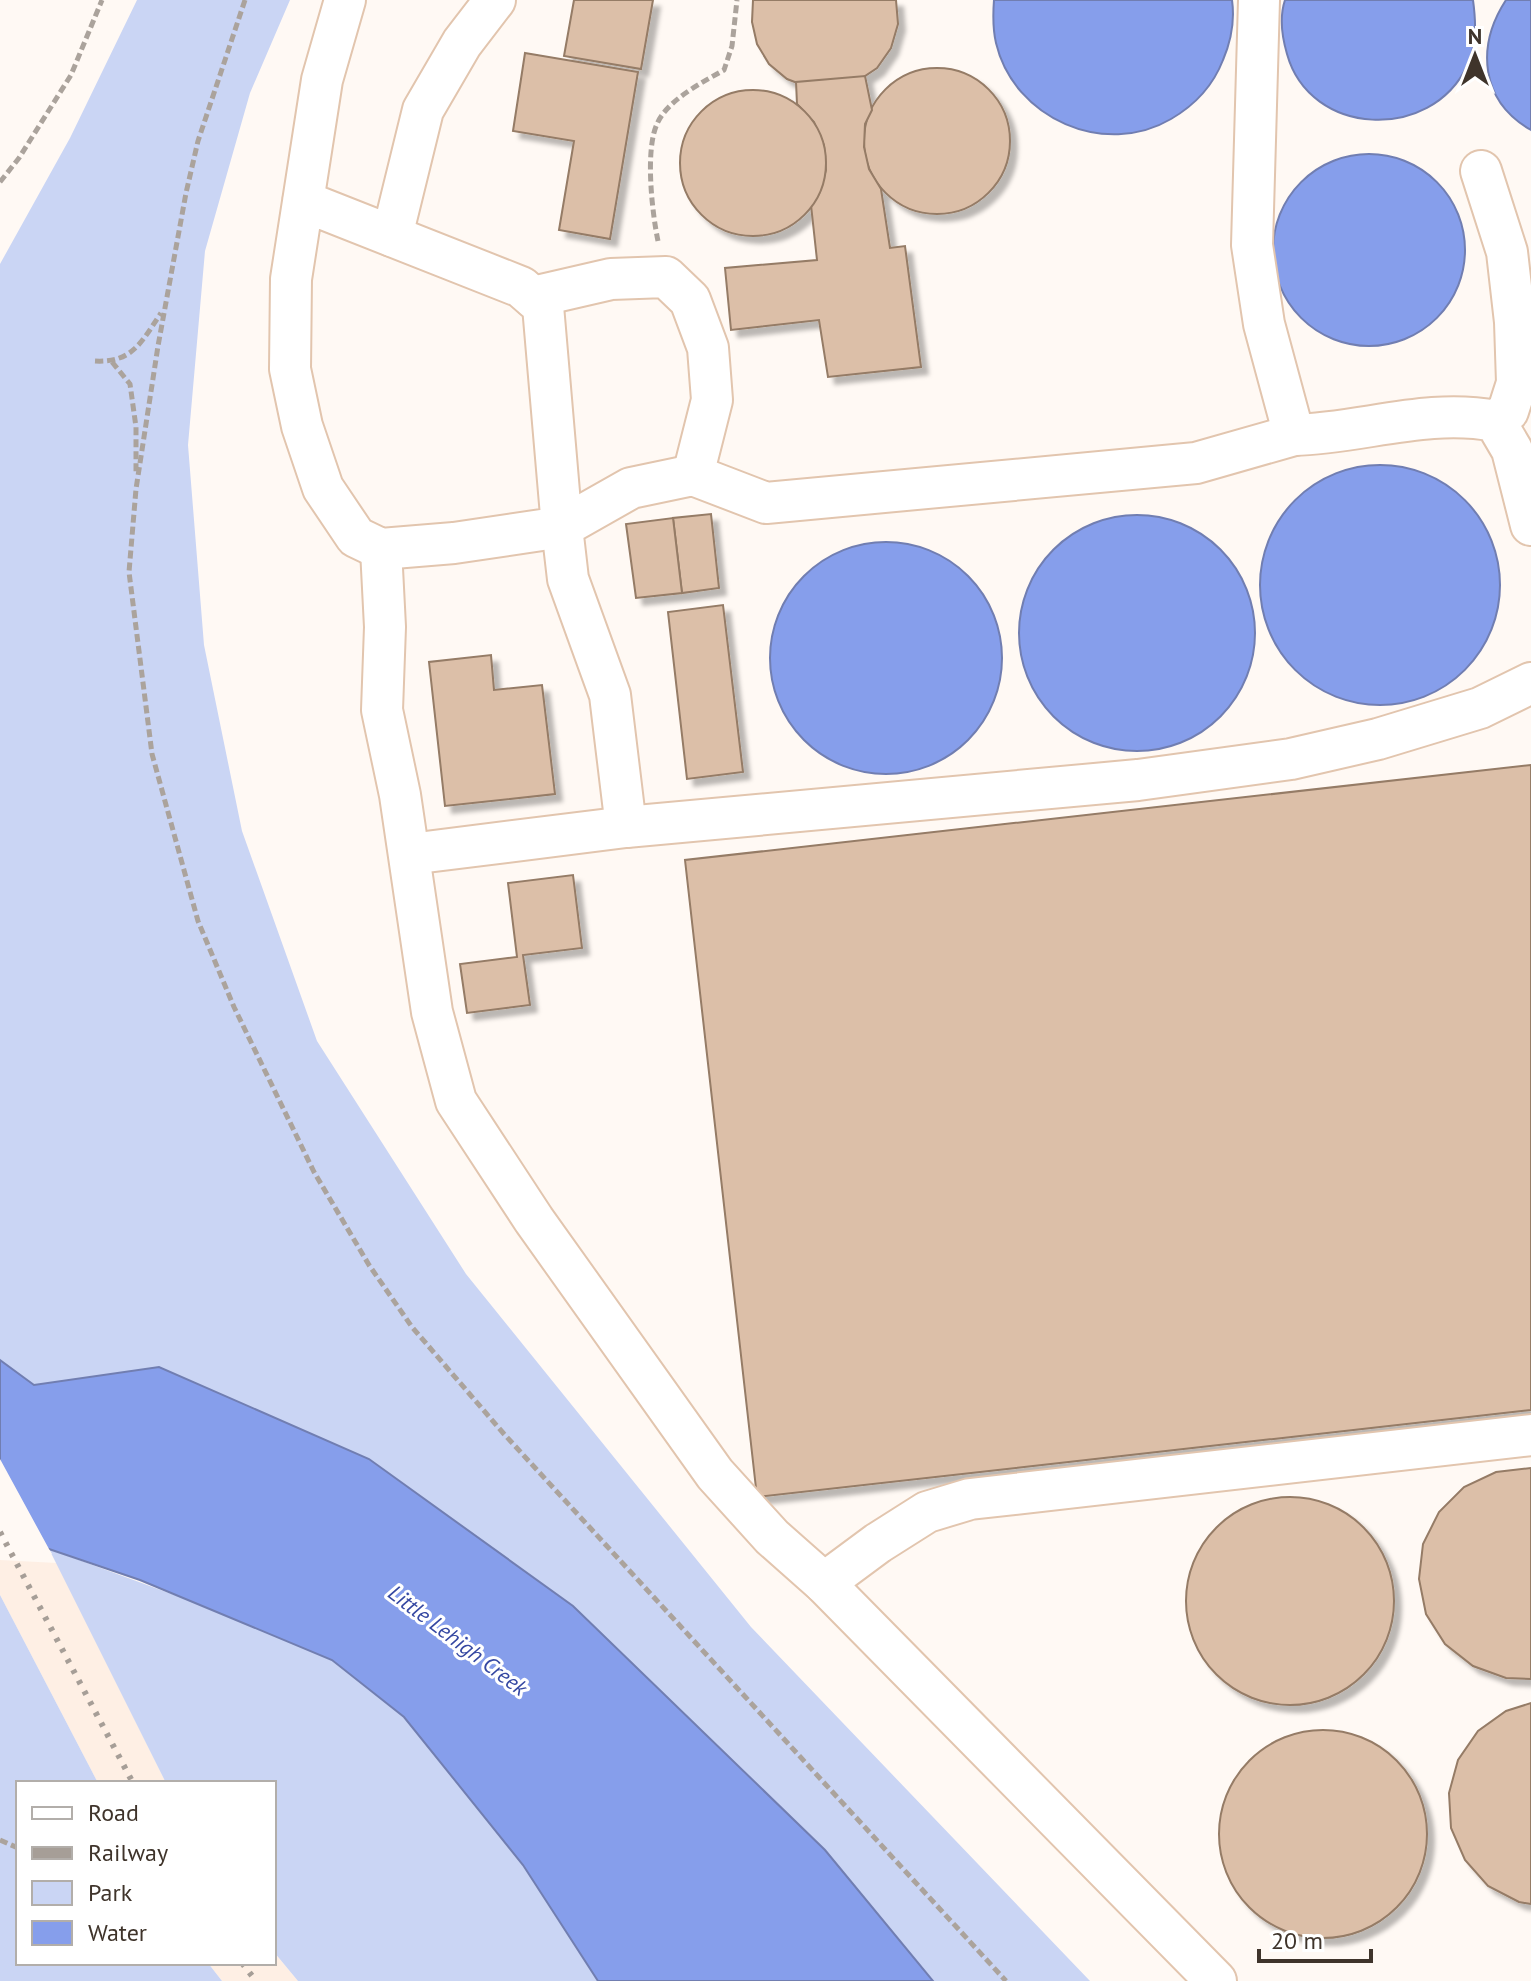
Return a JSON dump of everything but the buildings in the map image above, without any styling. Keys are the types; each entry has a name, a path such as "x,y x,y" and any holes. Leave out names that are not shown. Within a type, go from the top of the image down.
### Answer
{"lane":[{"path":"345,0 322,80 291,279 290,369 302,426 323,488 356,537 381,549 454,543 562,527 631,488 693,475 766,503 1196,463 1294,435 1324,434 1423,418 1471,416 1495,421 1512,450 1531,525"},
{"path":"392,236 423,110 462,43 495,0"},
{"path":"1259,0 1252,245 1264,324 1294,435"},
{"path":"1481,171 1507,252 1515,322 1517,383 1508,411 1495,421"},
{"path":"303,201 521,287 543,306 568,579 610,695 626,827"},
{"path":"533,297 611,279 666,277 690,300 708,348 712,400 693,475"},
{"path":"381,549 385,627 382,710 410,854 432,1012 456,1101 534,1220 715,1474 772,1537 824,1583 1216,1981"},
{"path":"410,854 626,827 1138,780 1291,759 1378,739 1480,708 1531,683"},
{"path":"824,1583 927,1512 970,1499 1531,1435"}],"path":[{"path":"0,182 19,158 71,75 102,0"},
{"path":"666,277 652,203 650,165 657,123 682,94 724,70 732,46 737,0"},
{"path":"95,361 112,362 135,350 164,309"},
{"path":"112,362 130,384 136,427 136,489"}],"shaded area":[{"path":"0,1560 57,1563 165,1781 97,1781 0,1595"},
{"path":"276,1954 298,1981 222,1981 210,1965 276,1965"}],"green space":[{"path":"137,0 290,0 250,93 205,251 188,445 204,645 242,831 317,1041 466,1274 751,1627 1090,1981 933,1981 825,1850 573,1606 369,1459 159,1367 34,1385 0,1360 0,264 70,138"},
{"path":"49,1549 218,1611 332,1660 404,1717 523,1865 598,1981 298,1981 276,1954 276,1781 165,1781"},
{"path":"0,1595 97,1781 16,1781 16,1965 210,1965 222,1981 0,1981"}],"water":[{"path":"994,0 1232,0 1233,23 1219,69 1188,108 1145,130 1118,134 1091,132 1066,124 1042,111 1022,92 1006,70 996,43"},
{"path":"1285,0 1473,0 1473,50 1467,66 1450,91 1427,108 1400,117 1372,120 1345,114 1320,102 1300,81 1284,41 1282,21"},
{"path":"1506,0 1531,0 1531,130 1501,104 1488,71 1490,36"},
{"path":"1369,154 1406,161 1437,182 1458,213 1465,250 1458,287 1437,318 1406,339 1369,346 1332,339 1301,318 1280,287 1273,250 1280,213 1301,182 1332,161"},
{"path":"1380,465 1426,475 1465,500 1490,539 1500,585 1490,631 1465,670 1426,695 1380,705 1334,695 1295,670 1270,631 1260,585 1270,539 1295,500 1334,475"},
{"path":"1137,515 1160,517 1182,524 1203,535 1220,550 1235,567 1246,588 1253,610 1253,656 1246,678 1235,699 1220,716 1203,731 1182,742 1160,749 1137,751 1114,749 1092,742 1071,731 1054,716 1039,699 1028,678 1021,656 1019,633 1021,610 1028,588 1039,567 1054,550 1071,535 1092,524 1114,517"},
{"path":"886,542 931,550 951,561 968,576 983,593 994,613 1002,658 994,703 983,723 968,740 951,755 931,766 886,774 841,766 821,755 804,740 789,723 778,703 770,658 778,613 789,593 804,576 821,561 841,550"},
{"name":"Little Lehigh Creek","path":"0,1360 34,1385 159,1367 369,1459 573,1606 825,1850 933,1981 598,1981 523,1865 404,1717 332,1660 140,1580 49,1549 0,1543"}],"pier":[{"path":"0,1459 49,1549 52,1554 0,1547"}],"railway":[{"path":"0,1532 132,1781"},
{"path":"244,1965 256,1981"}]}
